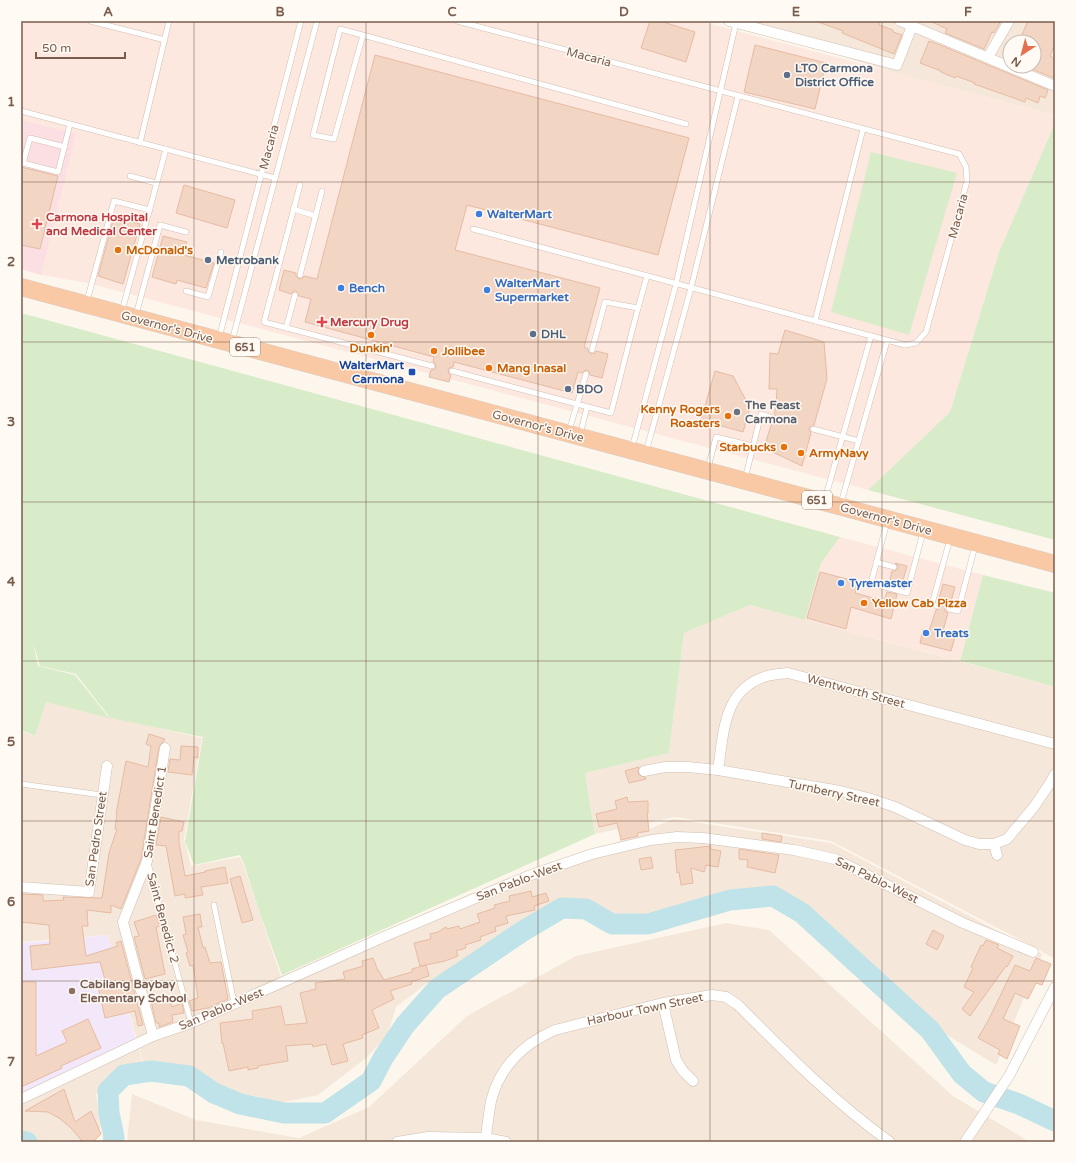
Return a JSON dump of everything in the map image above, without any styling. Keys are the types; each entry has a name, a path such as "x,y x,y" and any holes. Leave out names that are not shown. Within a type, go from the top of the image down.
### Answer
{"highway":[{"name":"Governor's Drive","path":"21,288 1055,564"}],"street":[{"path":"900,21 1055,86"},
{"path":"988,57 1009,21"},
{"path":"732,22 897,65 912,26"},
{"name":"Wentworth Street","path":"718,770 726,720 731,704 740,692 750,684 766,676 788,673 1055,744"},
{"name":"Saint Benedict 1","path":"153,1036 123,922 147,861 165,748"},
{"name":"San Pedro Street","path":"21,887 89,892 107,766"},
{"name":"Turnberry Street","path":"644,771 666,767 688,767 718,770 840,791 868,798 916,816 965,840 979,844 994,844"},
{"path":"997,855 994,844 1007,839 1019,827 1050,784 1055,774"},
{"name":"San Pablo-West","path":"21,1099 153,1036 191,1022 409,926 528,876 592,854 651,840 677,837 703,838 806,852 835,859 963,922 1033,952"},
{"path":"964,1142 1009,1076 1055,987"},
{"name":"Harbour Town Street","path":"486,1138 491,1101 498,1080 509,1064 522,1050 539,1037 555,1030 663,1003 712,995 726,997 738,1005 831,1096 890,1142"},
{"path":"663,1003 676,1060 683,1072 693,1081"},
{"path":"398,1142 428,1137 486,1138 506,1142"}],"lane":[{"path":"90,21 165,40"},
{"path":"140,143 169,21"},
{"name":"Macaria","path":"21,111 261,175 301,21"},
{"path":"225,342 275,178 317,21"},
{"name":"Macaria","path":"457,21 959,154 966,167 968,181 926,332 916,343 905,345 887,341"},
{"path":"638,453 721,92 732,22"},
{"path":"363,35 334,139 314,135 340,29 363,35 686,124"},
{"path":"638,453 691,288 738,96"},
{"path":"65,147 30,138 22,163 58,172 65,147 70,124"},
{"path":"815,321 863,128"},
{"path":"128,316 156,183 166,149"},
{"path":"225,342 261,175 275,178"},
{"path":"130,176 156,183"},
{"path":"300,185 264,322 432,366"},
{"path":"300,274 322,191"},
{"path":"86,305 114,201 150,210"},
{"path":"294,209 316,216"},
{"path":"128,316 160,226 186,232"},
{"path":"473,229 887,341 859,440 832,504"},
{"path":"186,291 208,297 221,252"},
{"path":"452,371 611,413 647,276"},
{"path":"286,328 295,295"},
{"path":"592,350 605,302 638,308"},
{"path":"832,504 843,436 871,336"},
{"path":"574,435 577,404 586,374"},
{"path":"574,435 587,407"},
{"path":"744,481 761,414 773,418"},
{"path":"812,429 859,440"},
{"path":"707,471 716,437 753,446"},
{"path":"888,519 871,583 878,585 907,593 924,529"},
{"path":"937,606 932,604 950,536"},
{"path":"949,609 958,611 976,543"},
{"path":"876,562 894,566"},
{"path":"906,570 913,572"},
{"path":"21,784 102,795"},
{"name":"Saint Benedict 2","path":"147,861 191,1022"},
{"path":"214,905 234,1003"}],"shaded area":[{"path":"21,21 700,21 1055,115 1055,123 999,252 950,412 868,490 88,283 41,275 21,269"},
{"path":"732,21 1055,21 1055,115 898,74"},
{"name":"Carmona Hospital and Medical Center","path":"21,120 76,134 41,275 21,269"},
{"path":"840,537 983,575 960,661 805,620 821,563"},
{"path":"750,605 1055,687 1055,959 831,841 675,817 595,834 585,773 669,753 684,633"},
{"path":"46,702 202,738 184,839 191,866 240,857 281,977 674,819 831,843 1042,954 996,1065 934,1027 836,934 770,891 728,894 689,902 646,921 612,920 588,906 562,905 426,984 396,1007 387,1036 366,1058 318,1095 280,1103 255,1096 216,1090 186,1073 145,1069 108,935 21,942 21,731 35,736"},
{"path":"726,923 769,930 953,1096 1030,1142 127,1142 132,1094 196,1120 299,1138 369,1107 467,1016 576,956"},
{"name":"Cabilang Baybay Elementary School","path":"108,935 136,1039 21,1096 21,943"},
{"path":"136,1039 144,1069 109,1080 96,1094 101,1126 93,1142 35,1142 21,1136 21,1097"}],"green space":[{"path":"1055,123 1055,540 868,490 950,412 999,252"},
{"path":"871,152 957,173 909,335 831,312"},
{"path":"21,313 840,537 821,563 805,620 750,605 684,633 669,753 585,773 595,834 282,975 240,855 194,865 185,841 203,737 110,718 76,674 40,666 33,643 38,666 75,675 109,718 46,702 35,736 21,730"},
{"path":"983,575 1055,593 1055,687 960,661"}],"building":[{"path":"650,21 660,21 695,32 686,62 641,48"},
{"path":"818,21 880,21 879,25 902,35 894,54 842,33 843,31"},
{"path":"930,21 1001,21 994,33 992,32 984,49 945,33 947,29"},
{"path":"1028,21 1055,21 1055,44 1050,56 1055,59 1054,78 1042,73 1042,34 1022,34"},
{"path":"929,41 1002,71 1002,74 1010,74 1048,90 1045,98 1040,96 1038,103 1026,98 1025,102 956,76 955,78 920,63"},
{"path":"755,45 826,63 815,109 744,92"},
{"path":"375,55 689,138 658,255 467,205 455,250 600,288 584,347 588,349 591,354 595,353 596,351 608,354 602,378 590,375 587,370 582,373 578,372 572,393 454,362 453,367 449,368 448,370 449,374 451,375 449,382 429,377 431,370 435,369 436,367 435,363 433,362 434,357 305,322 311,299 299,296 296,291 291,294 279,290 284,270 296,273 296,276 299,279 303,278 304,276 317,279"},
{"path":"21,167 58,176 40,249 21,245"},
{"path":"184,185 235,200 227,228 176,213"},
{"name":"McDonald's","path":"114,217 140,224 123,284 98,276"},
{"path":"163,236 187,242 184,255 214,263 206,288 177,280 176,284 152,277"},
{"path":"785,330 824,342 827,379 814,425 809,428 811,433 802,466 764,448 772,422 777,419 774,414 777,389 769,389 770,353 778,354"},
{"path":"715,371 733,376 750,408 743,432 701,420"},
{"path":"895,563 907,566 901,587 889,584 892,571 895,571 898,568"},
{"path":"820,572 858,582 855,593 884,601 887,592 897,594 891,619 851,607 846,629 807,618"},
{"path":"943,584 955,587 950,605 947,605 945,608 945,611 948,613 942,634 955,637 951,651 920,643 923,629 929,631 936,610 941,607 938,602"},
{"path":"149,734 165,739 159,747 141,859 121,909 111,905 111,913 87,910 88,926 82,926 86,956 118,946 116,943 121,941 143,1025 138,1026 135,1011 105,1018 97,982 105,980 100,962 32,970 30,946 50,944 49,925 21,922 21,894 43,895 43,901 64,900 63,897 102,898 109,853 117,829 115,829 116,814 126,761 148,767 151,746 146,744"},
{"path":"181,746 198,747 198,758 194,757 192,775 168,772 170,759 180,760"},
{"path":"639,767 639,775 645,777 646,779 629,783 625,771"},
{"path":"627,797 628,802 648,801 647,813 649,831 637,833 638,836 621,840 617,823 599,827 596,814 617,809 615,801"},
{"path":"161,817 184,822 182,831 179,831 179,843 185,876 225,867 228,883 201,887 203,895 185,898 185,894 175,896 166,846 156,845"},
{"path":"762,833 782,836 781,842 762,839"},
{"path":"711,846 710,849 721,851 718,867 706,865 704,872 691,868 693,883 681,885 679,872 677,873 675,850"},
{"path":"739,849 779,855 775,873 747,867 748,860 739,859"},
{"path":"651,857 653,868 641,870 639,859"},
{"path":"240,876 253,920 242,923 230,879"},
{"path":"531,891 532,897 546,893 549,901 534,906 535,910 506,916 508,923 495,927 496,931 480,937 481,940 465,945 466,948 456,951 458,956 445,961 420,966 414,943 431,939 430,934 438,932 446,927 447,929 459,926 460,929 480,922 477,914 495,908 494,905 510,901 509,896"},
{"path":"200,914 202,927 198,927 203,948 205,947 210,963 221,962 228,999 208,1008 192,1011 189,1001 198,998 193,965 190,966 186,953 188,952 183,935 186,934 183,917"},
{"path":"156,915 160,926 156,927 165,974 145,979 134,937 139,936 134,922"},
{"path":"933,930 944,936 937,950 926,944"},
{"path":"986,940 999,945 997,948 1013,956 1007,967 1006,966 970,1016 962,1009 974,992 964,987 973,968 971,967 981,945 983,946"},
{"path":"373,958 378,971 384,980 412,972 412,969 426,965 429,976 411,982 412,984 390,991 394,999 372,1010 379,1028 362,1035 363,1038 343,1044 348,1061 332,1065 326,1044 313,1047 312,1044 286,1046 288,1061 258,1066 258,1068 248,1070 248,1067 229,1071 223,1043 222,1044 220,1023 253,1019 252,1011 281,1006 285,1025 307,1023 300,993 316,989 315,983 345,979 343,972 363,966 362,961"},
{"path":"1036,958 1051,964 1042,985 1036,983 1028,999 1015,993 1003,1019 1020,1026 1007,1059 998,1054 1000,1050 978,1038 989,1019 1015,965 1030,971"},
{"path":"21,982 36,982 36,1056 67,1042 62,1031 88,1019 101,1048 61,1066 62,1068 21,1087"},
{"path":"169,996 172,1007 182,1003 184,1013 172,1015 173,1022 159,1027 159,1023 156,1023 151,1001"},
{"path":"64,1089 75,1122 91,1111 101,1134 93,1142 83,1142 70,1127 59,1118 48,1112 25,1111"}],"waterway":[{"path":"113,1142 114,1137 109,1113 108,1091 124,1075 151,1071 189,1076 214,1093 240,1104 284,1113 325,1113 371,1081 383,1058 405,1025 437,989 523,931 562,908 586,909 612,924 648,924 730,900 773,896 802,913 930,1030 962,1074 984,1092 1019,1104 1055,1121"},
{"path":"21,1141 27,1142"}],"place":[{"name":"LTO Carmona District Office","path":"787,75"},
{"name":"WalterMart","path":"479,214"},
{"name":"Carmona Hospital and Medical Center","path":"37,224"},
{"name":"McDonald's","path":"118,250"},
{"name":"Metrobank","path":"208,260"},
{"name":"Bench","path":"341,288"},
{"name":"WalterMart Supermarket","path":"487,290"},
{"name":"Mercury Drug","path":"322,322"},
{"name":"DHL","path":"533,334"},
{"name":"Dunkin'","path":"371,335"},
{"name":"Jollibee","path":"434,351"},
{"name":"Mang Inasal","path":"489,368"},
{"name":"WalterMart Carmona","path":"412,372"},
{"name":"BDO","path":"568,389"},
{"name":"The Feast Carmona","path":"737,412"},
{"name":"Kenny Rogers Roasters","path":"728,416"},
{"name":"Starbucks","path":"784,447"},
{"name":"ArmyNavy","path":"801,453"},
{"name":"Tyremaster","path":"841,583"},
{"name":"Yellow Cab Pizza","path":"864,603"},
{"name":"Treats","path":"926,633"},
{"name":"Cabilang Baybay Elementary School","path":"72,991"}]}
